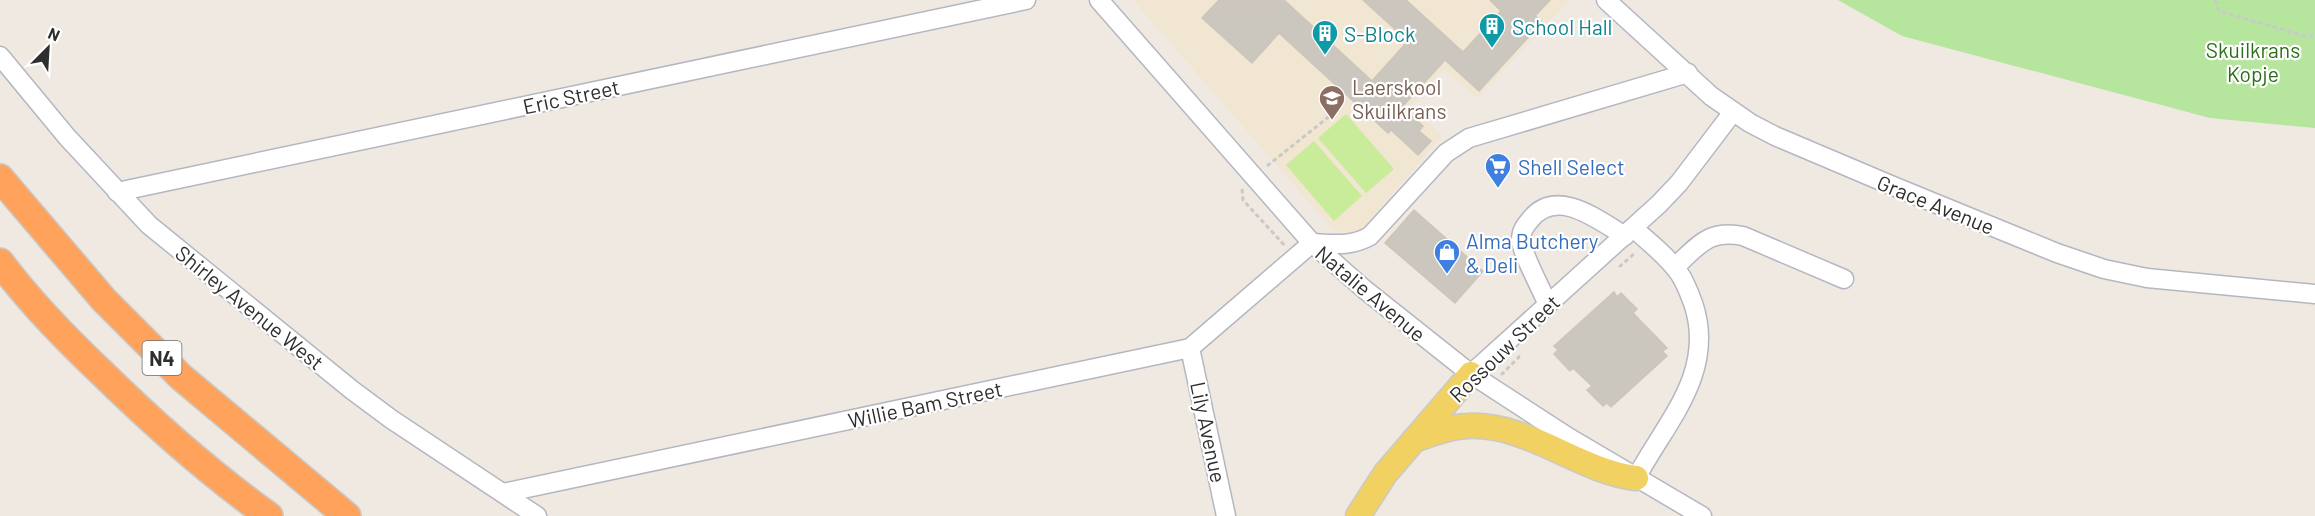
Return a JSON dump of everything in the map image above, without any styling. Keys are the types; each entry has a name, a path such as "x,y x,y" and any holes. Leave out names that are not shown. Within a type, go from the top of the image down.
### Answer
{"highway":[{"name":"N4","path":"0,178 104,300 181,377 346,514"},
{"name":"N4","path":"0,262 65,338 138,409 226,485 269,516"},
{"path":"226,485 259,516"}],"main road":[{"name":"Rossouw Street","path":"1358,516 1385,474 1471,374"},
{"path":"1414,440 1467,426 1490,427 1522,436 1616,475 1636,477"}],"street":[{"name":"Eric Street","path":"117,192 1026,0"},
{"name":"Natalie Avenue","path":"1099,0 1312,243 1410,327 1471,374 1702,516"},
{"name":"Grace Avenue","path":"1606,0 1711,96 1760,129 1797,146 2056,253 2096,267 2147,278 2315,294"},
{"name":"Shirley Avenue West","path":"0,56 60,129 149,225 352,390 391,419 537,516"},
{"path":"1312,243 1347,245 1360,242 1370,236 1446,153 1469,138 1688,73"},
{"name":"Rossouw Street","path":"1471,374 1629,232 1678,183 1734,112"},
{"path":"1548,305 1521,242 1523,229 1536,212 1557,204 1580,210 1629,232 1675,267 1686,286 1697,314 1700,337 1697,365 1688,391 1636,477"},
{"path":"1675,267 1710,237 1730,233 1743,236 1844,279"},
{"name":"Willie Bam Street","path":"503,494 1190,348 1312,243"},
{"name":"Lily Avenue","path":"1190,348 1226,516"}],"path":[{"path":"2214,0 2219,11 2305,36 2315,35"},
{"path":"1262,171 1331,115"},
{"path":"1246,186 1242,191 1243,201 1287,247"}],"shaded area":[{"name":"Laerskool Skuilkrans","path":"1133,0 1569,0 1477,98 1443,69 1411,106 1442,136 1359,232 1335,232"}],"green space":[{"name":"Skuilkrans Kopje","path":"1838,0 2315,0 2315,128 2210,118 1902,36"},
{"path":"1346,114 1394,169 1366,193 1318,138"},
{"path":"1314,141 1362,196 1334,221 1286,165"}],"building":[{"path":"1219,0 1284,0 1372,81 1408,41 1363,0 1406,0 1463,52 1501,11 1490,0 1550,0 1535,16 1541,21 1533,32 1479,91 1445,60 1402,107 1423,126 1419,131 1431,141 1418,155 1391,130 1388,133 1279,33 1252,63 1202,18"},
{"path":"1414,210 1483,271 1455,303 1385,243"},
{"path":"1614,292 1617,297 1621,293 1637,309 1633,313 1667,348 1662,351 1667,356 1611,407 1607,403 1603,406 1587,390 1592,386 1573,368 1570,371 1554,354 1558,350 1554,346"}],"place":[{"name":"School Hall","path":"1492,49"},
{"name":"S-Block","path":"1325,56"},
{"name":"Laerskool Skuilkrans","path":"1332,121"},
{"name":"Shell Select","path":"1498,189"},
{"name":"Alma Butchery & Deli","path":"1447,275"}]}
